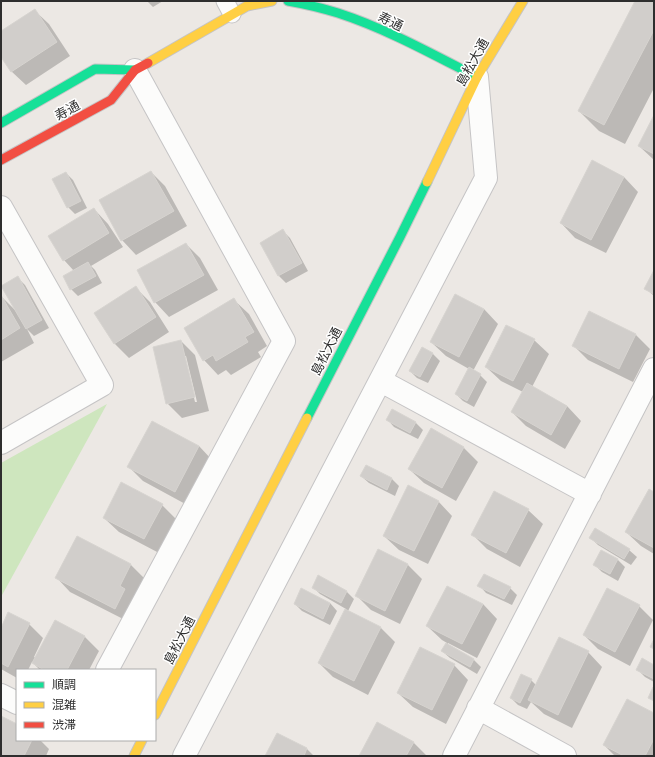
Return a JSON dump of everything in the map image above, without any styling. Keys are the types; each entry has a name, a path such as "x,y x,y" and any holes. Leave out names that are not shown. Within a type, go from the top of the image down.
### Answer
{"street":[{"name":"寿通","path":"1,160 111,100 135,70 229,8 272,1"},
{"name":"寿通","path":"288,1 311,4 370,25 477,77"},
{"name":"島松大通","path":"156,713 400,237 477,77 523,1"},
{"name":"寿通","path":"1,123 95,70 135,70"},
{"path":"108,669 284,341 135,70"},
{"path":"184,756 486,178 477,77"},
{"path":"1,207 102,385 1,443"},
{"path":"454,756 654,369"},
{"path":"381,381 590,494"},
{"path":"1,695 16,702"},
{"path":"478,708 565,756"},
{"path":"134,756 142,741"}],"green space":[{"path":"107,404 1,597 1,463"}],"building":[{"path":"635,1 654,1 654,30 604,125 578,111"},
{"path":"35,9 57,42 11,72 1,57 1,31"},
{"path":"654,115 654,154 638,146"},
{"path":"592,160 624,177 591,240 560,223"},
{"path":"151,171 174,211 121,241 99,200"},
{"path":"66,172 81,201 67,208 52,179"},
{"path":"94,208 109,233 63,261 48,236"},
{"path":"283,229 302,263 278,276 260,243"},
{"path":"186,243 204,275 154,303 137,270"},
{"path":"88,262 96,276 70,290 63,276"},
{"path":"654,270 654,294 644,289"},
{"path":"18,276 42,320 26,329 1,286"},
{"path":"136,286 156,317 114,344 94,313"},
{"path":"455,294 484,309 459,357 430,342"},
{"path":"1,295 20,328 1,340"},
{"path":"234,298 254,332 245,337 248,342 216,361 213,355 203,361 184,328"},
{"path":"589,311 636,334 619,369 572,346"},
{"path":"506,325 535,339 513,381 485,367"},
{"path":"181,340 195,397 166,404 153,347"},
{"path":"422,347 433,353 420,377 409,371"},
{"path":"469,367 481,374 467,401 455,394"},
{"path":"527,383 567,406 551,435 511,412"},
{"path":"392,409 416,422 410,433 386,420"},
{"path":"152,421 199,446 175,492 127,467"},
{"path":"431,428 464,447 442,488 408,469"},
{"path":"366,465 392,478 387,490 360,476"},
{"path":"121,482 163,504 144,539 103,518"},
{"path":"408,485 439,501 414,551 383,536"},
{"path":"649,489 654,492 654,548 625,532"},
{"path":"494,491 529,509 506,553 471,535"},
{"path":"595,528 630,549 624,559 589,538"},
{"path":"77,536 131,564 120,586 125,589 115,609 55,578"},
{"path":"378,549 408,564 385,611 355,596"},
{"path":"601,550 618,559 610,574 593,565"},
{"path":"484,574 511,587 504,599 477,586"},
{"path":"318,575 347,591 341,603 312,588"},
{"path":"447,586 483,604 462,644 426,626"},
{"path":"301,588 330,603 323,619 294,604"},
{"path":"607,588 640,605 615,652 583,635"},
{"path":"345,609 381,627 354,681 318,663"},
{"path":"8,612 30,623 8,667 1,663 1,628"},
{"path":"55,620 85,636 68,669 42,669 32,663"},
{"path":"559,637 589,651 558,715 528,700"},
{"path":"654,639 654,649 650,647"},
{"path":"446,643 474,659 470,667 441,651"},
{"path":"420,647 455,664 432,710 397,693"},
{"path":"642,658 654,665 654,679 636,670"},
{"path":"521,674 532,679 520,703 510,698"},
{"path":"653,687 654,688 654,701 648,698"},
{"path":"627,699 654,713 654,739 645,756 624,756 603,745"},
{"path":"1,716 16,724 16,741 32,741 24,756 1,756"},
{"path":"377,722 414,742 406,756 359,756"},
{"path":"277,733 307,748 304,756 265,756"}],"traffic: fast":[{"path":"288,1 332,11 356,19 409,42 477,77"},
{"path":"1,123 95,69 135,70"},
{"path":"307,418 427,182"}],"traffic: slow":[{"path":"148,63 247,6 272,1"},
{"path":"427,182 477,77 523,1"},
{"path":"156,713 307,418"},
{"path":"134,756 142,741"}],"traffic: jam":[{"path":"1,160 111,100 135,70 148,63"}]}
